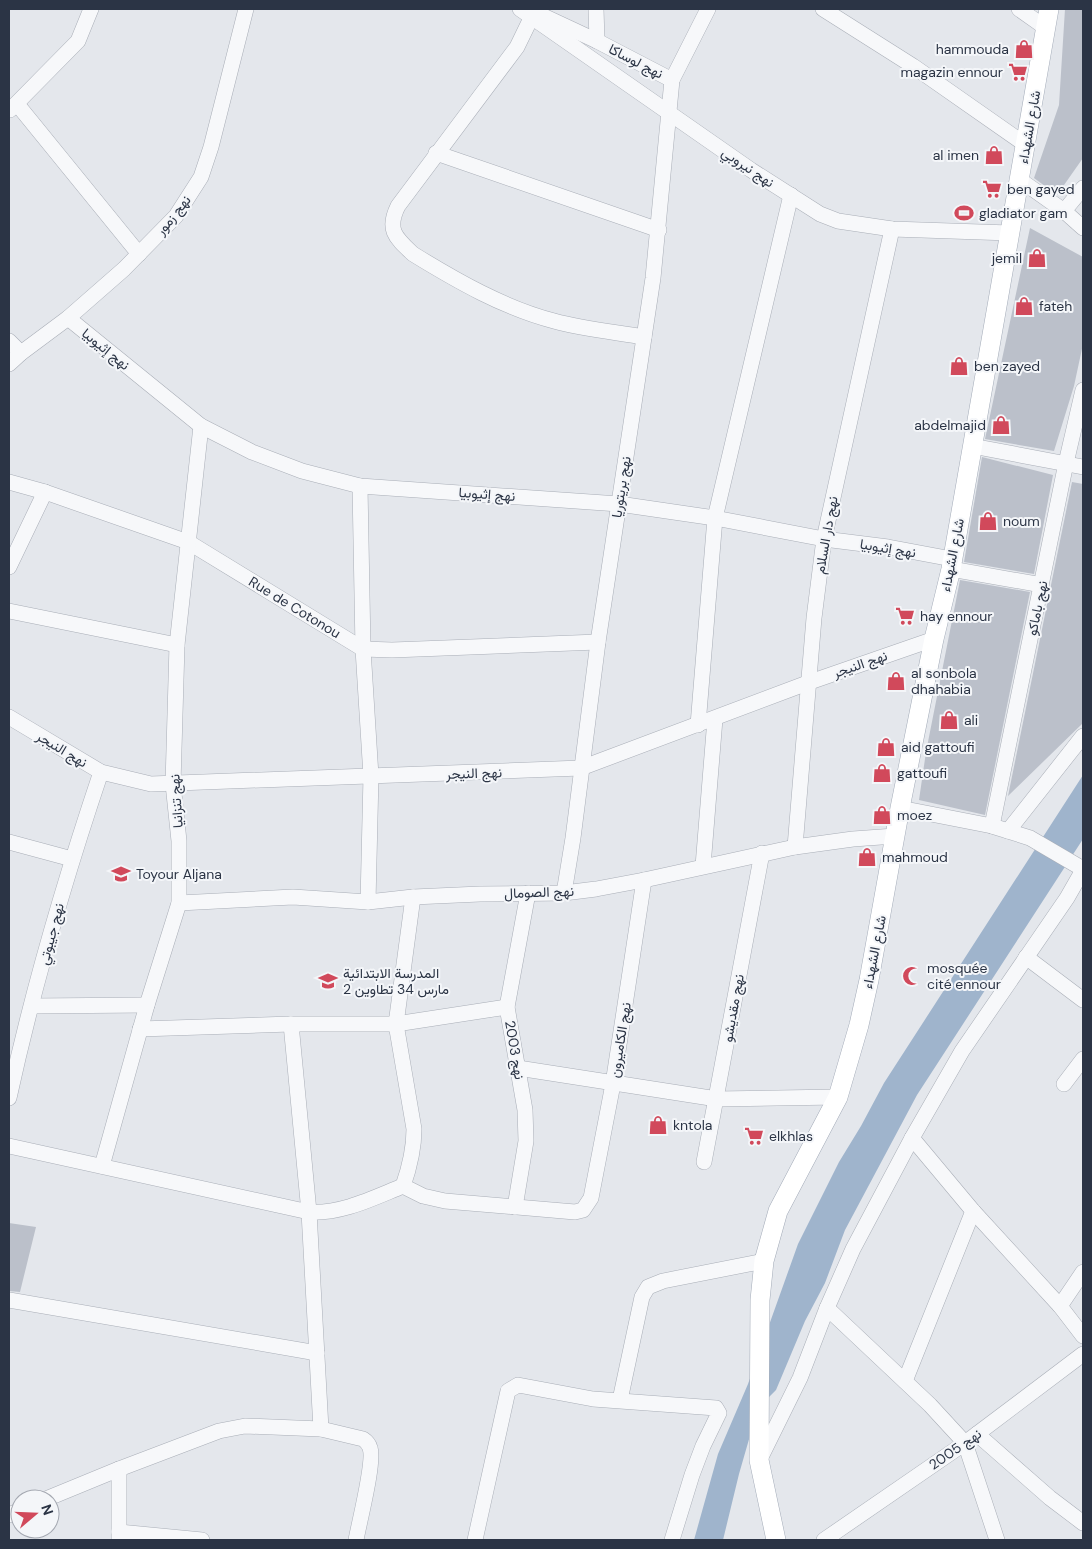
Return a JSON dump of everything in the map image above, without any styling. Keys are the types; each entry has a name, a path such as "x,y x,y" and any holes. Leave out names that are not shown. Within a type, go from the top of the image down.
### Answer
{"main road":[{"name":"شارع الشهداء","path":"776,1540 759,1460 760,1300 764,1261 778,1211 838,1097 870,980 900,808 934,640 952,564 1049,9"}],"street":[{"path":"91,9 78,41 13,107 139,254"},
{"name":"نهج زمور","path":"9,364 68,318 124,269 176,216 201,177 215,133 246,9"},
{"path":"596,9 597,41"},
{"name":"نهج لوساكا","path":"528,12 597,41 672,80 708,9"},
{"path":"823,9 913,66 1026,145"},
{"path":"1019,9 1046,28"},
{"path":"528,12 517,47 436,153 393,215 392,225 395,233 413,254 510,307 568,324 644,337"},
{"name":"نهج نيروبي","path":"528,12 751,170 820,214 838,221 892,229 1010,233"},
{"name":"نهج بريتوريا","path":"564,893 598,642 659,230 672,80"},
{"path":"436,153 659,230"},
{"path":"1020,180 1064,211 1083,228"},
{"path":"1064,211 1083,188"},
{"path":"698,725 715,518 791,196"},
{"name":"نهج دار السلام","path":"795,847 814,618 824,539 892,229"},
{"name":"نهج إثيوبيا","path":"68,318 201,426 252,452 302,471 360,486 618,504 715,518 824,539 888,547 1042,585"},
{"path":"9,341 21,353"},
{"name":"نهج باماكو","path":"992,826 1066,463 1083,390"},
{"name":"نهج تنزانيا","path":"102,1166 147,1005 179,903 179,841 174,784 177,645 201,426"},
{"path":"972,446 1083,467"},
{"name":"Rue de Cotonou","path":"9,482 45,492 188,542 363,649 392,650 598,642"},
{"path":"360,486 363,649 371,776 368,902"},
{"path":"9,567 45,492"},
{"path":"9,611 177,645"},
{"name":"نهج النيجر","path":"9,717 101,772 151,784 581,768 810,682 934,640"},
{"path":"703,866 715,719"},
{"path":"1008,831 1083,736"},
{"name":"نهج جيبوتي","path":"9,1098 15,1042 32,1006 72,859 101,772"},
{"path":"759,1460 800,1378 827,1308 853,1249 912,1138 962,1052 1067,898 1081,868 1030,838 992,826 900,808"},
{"name":"نهج الصومال","path":"179,903 293,897 368,902 413,897 564,893 644,880 795,847 853,839 895,836"},
{"path":"9,842 72,859"},
{"name":"نهج مقديشو","path":"704,1162 762,853"},
{"name":"نهج الكاميرون","path":"515,1207 574,1212 583,1210 591,1198 613,1084 644,880"},
{"name":"نهج 2003","path":"515,1207 526,1141 518,1068 507,1008 528,893"},
{"path":"9,1146 309,1212 324,1213 338,1210 364,1202 403,1186 411,1164 414,1129 396,1024 413,897"},
{"path":"1026,957 1083,1000"},
{"path":"32,1006 147,1005"},
{"path":"140,1029 291,1024 396,1024 507,1008"},
{"path":"291,1024 309,1212 321,1429"},
{"path":"1064,1084 1083,1059"},
{"path":"518,1068 717,1100 838,1097"},
{"path":"912,1138 973,1211 1060,1306 1083,1336"},
{"path":"403,1186 423,1196 446,1201 515,1207"},
{"path":"905,1381 973,1211"},
{"path":"620,1400 642,1297 648,1287 663,1281 764,1261"},
{"path":"1060,1306 1083,1272"},
{"path":"9,1300 317,1353"},
{"path":"827,1308 905,1381 971,1438 1083,1523"},
{"name":"نهج 2005","path":"824,1540 971,1438 1083,1354"},
{"path":"475,1540 508,1391 518,1385 577,1396 712,1407 719,1410 692,1475 672,1540"},
{"path":"60,1493 219,1432 245,1426 284,1426 321,1429 363,1439 368,1442 370,1448 371,1463 356,1540"},
{"path":"971,1438 997,1540"},
{"path":"119,1469 119,1536 202,1540"}],"water":[{"path":"1083,775 1083,839 917,1095 845,1230 825,1283 805,1321 776,1390 758,1408 723,1540 694,1540 718,1454 748,1384 798,1244 839,1162 884,1083"}],"building":[{"path":"1065,9 1083,9 1083,158 1057,195 1034,178 1059,105"},
{"path":"1030,228 1083,257 1083,344 1074,386 1054,451 985,439"},
{"path":"982,457 1053,475 1034,574 964,562"},
{"path":"1072,482 1083,484 1083,723 1008,796"},
{"path":"960,580 1030,592 985,815 919,800 926,752"},
{"path":"9,1223 36,1227 20,1292 9,1291"}],"place":[{"name":"hammouda","path":"1024,49"},
{"name":"magazin ennour","path":"1018,72"},
{"name":"al imen","path":"994,155"},
{"name":"ben gayed","path":"992,189"},
{"name":"gladiator gam","path":"964,213"},
{"name":"jemil","path":"1037,258"},
{"name":"fateh","path":"1024,306"},
{"name":"ben zayed","path":"959,366"},
{"name":"abdelmajid","path":"1001,425"},
{"name":"noum","path":"988,521"},
{"name":"hay ennour","path":"905,616"},
{"name":"al sonbola dhahabia","path":"896,681"},
{"name":"ali","path":"949,720"},
{"name":"aid gattoufi","path":"886,747"},
{"name":"gattoufi","path":"882,773"},
{"name":"moez","path":"882,815"},
{"name":"mahmoud","path":"867,857"},
{"name":"Toyour Aljana","path":"121,874"},
{"name":"mosquée cité ennour","path":"912,976"},
{"name":"المدرسة الابتدائية 2 مارس 34 تطاوين","path":"328,981"},
{"name":"kntola","path":"658,1125"},
{"name":"elkhlas","path":"754,1136"}]}
